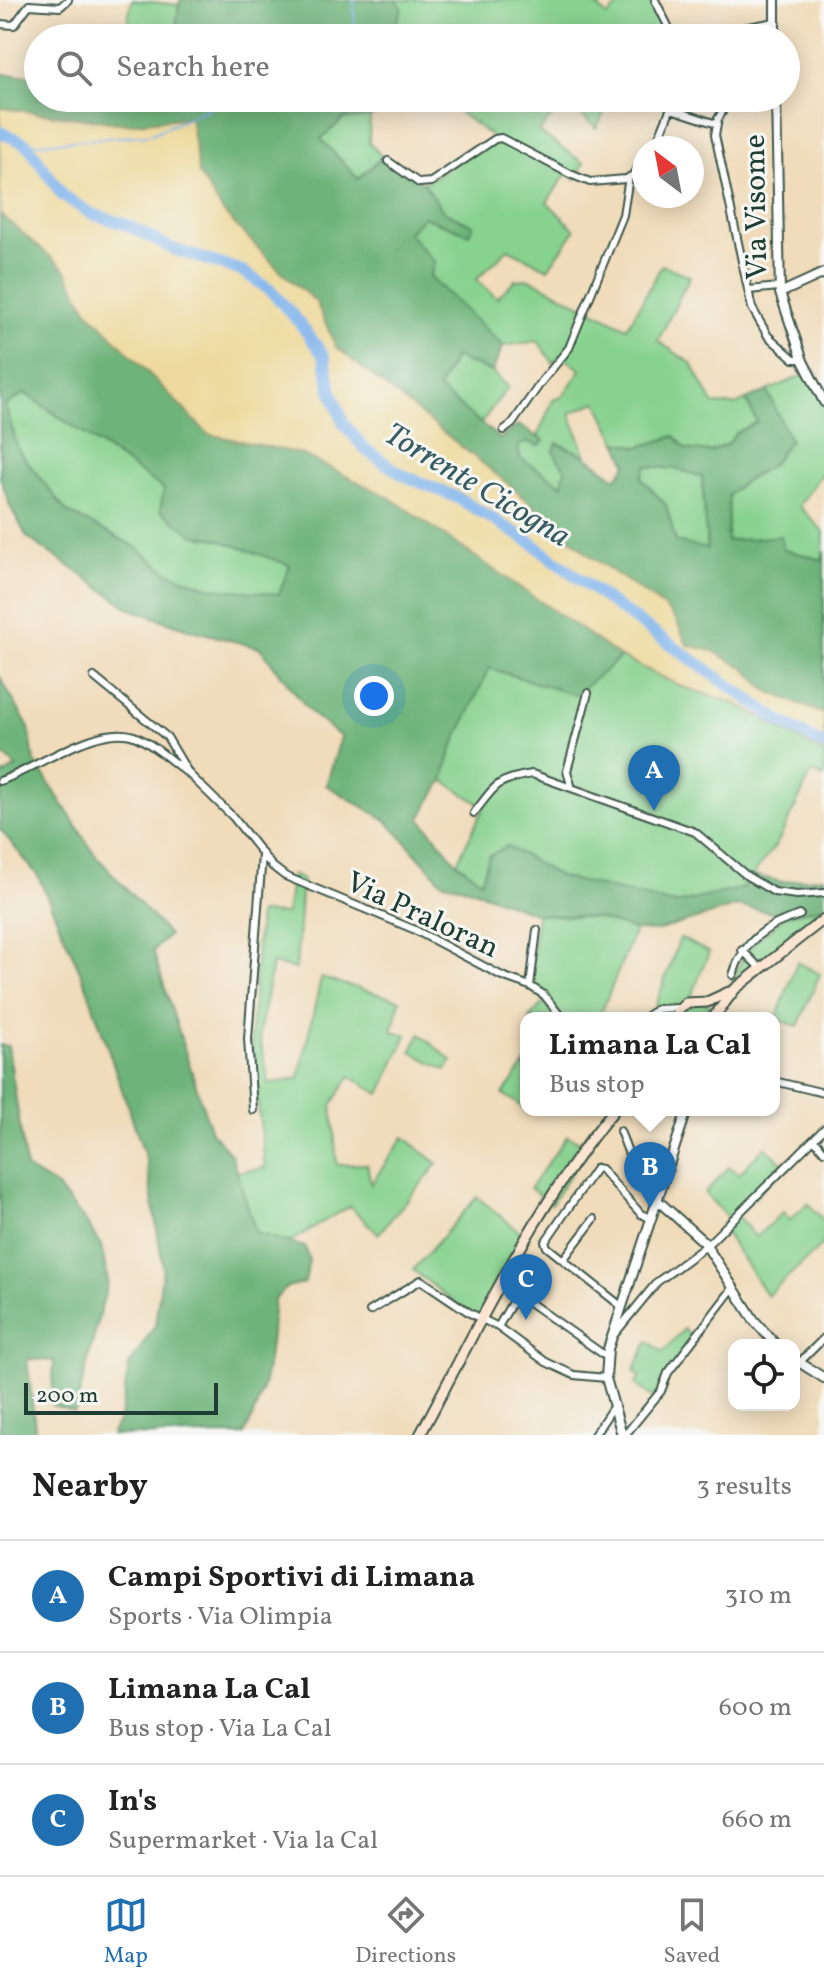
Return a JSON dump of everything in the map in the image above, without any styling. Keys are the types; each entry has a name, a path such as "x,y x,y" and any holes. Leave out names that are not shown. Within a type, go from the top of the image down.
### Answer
{"main road":[{"path":"718,1012 735,989 824,919"},
{"path":"702,1003 735,989"},
{"path":"678,1012 691,1001 702,1003 711,1012"},
{"path":"420,1435 550,1201 610,1116"}],"street":[{"path":"0,24 14,25 29,5 60,7 68,0"},
{"path":"655,0 667,24"},
{"path":"767,24 775,22 775,0"},
{"path":"658,136 670,112 717,124"},
{"path":"723,112 715,135 752,308 768,336 794,359 803,359"},
{"name":"Via Visome","path":"776,112 780,290 803,359 824,402"},
{"path":"388,161 419,183 431,182 501,138 590,182 629,177"},
{"path":"504,430 512,424 569,348 623,215 632,173"},
{"path":"749,290 780,290 824,273"},
{"name":"Via Praloran","path":"94,677 167,737 189,774"},
{"path":"573,787 568,782 567,771 588,693"},
{"name":"Via Praloran","path":"0,781 88,740 112,734 135,737 189,774 233,817 262,854 285,876 413,929 502,976 530,986 544,995 557,1012"},
{"path":"474,813 493,788 506,778 532,774 695,832 764,888 785,894 824,893"},
{"path":"253,1110 248,1039 262,854"},
{"path":"733,975 742,950 770,926 800,915"},
{"path":"530,986 537,930"},
{"path":"742,950 760,968"},
{"path":"651,1012 682,1006"},
{"path":"661,1009 666,1012"},
{"path":"780,1082 824,1093"},
{"path":"685,1116 607,1357 606,1378 624,1435 661,1391 668,1373 733,1288"},
{"path":"611,1338 657,1282 706,1246 824,1129"},
{"path":"620,1131 633,1165 656,1199 706,1246 754,1320 771,1339"},
{"path":"814,1139 824,1151"},
{"path":"621,1306 547,1247 545,1242 594,1168 601,1169 642,1215 650,1218"},
{"path":"563,1260 594,1219"},
{"path":"370,1311 421,1280 443,1297 498,1327 546,1362 574,1375 606,1378"},
{"path":"498,1327 508,1306 514,1299 522,1297 607,1357"},
{"path":"800,1358 824,1338"},
{"path":"800,1363 824,1378"},
{"path":"594,1435 613,1407"}],"green space":[{"path":"132,0 179,5 176,24 127,24"},
{"path":"180,0 396,0 402,7 396,24 176,24"},
{"path":"396,0 591,0 607,16 626,0 650,0 662,23 396,24 402,8"},
{"path":"0,74 24,75 24,111 0,108"},
{"path":"32,112 379,112 362,118 345,117 321,139 358,179 382,157 424,183 443,211 473,225 469,234 423,217 408,233 435,262 430,277 503,346 492,372 454,357 438,389 500,439 518,425 544,441 539,446 527,442 518,446 520,458 562,485 565,469 553,452 557,443 586,456 616,478 627,464 617,442 639,447 675,436 686,449 710,452 728,444 736,433 757,422 746,400 767,391 790,440 771,465 729,494 727,541 781,536 783,549 822,560 824,551 824,714 767,691 744,668 713,651 687,645 676,620 664,607 589,555 507,483 336,347 316,302 281,272 224,213 199,175 190,117 127,124","holes":["646,466 678,469 702,477 707,549 676,542 666,505 641,478"]},
{"path":"459,112 555,112 539,132 584,163 576,179 566,174 547,202 575,230 548,269 508,249 476,280 497,298 515,280 530,279 627,328 662,265 690,276 658,341 692,364 713,404 735,405 746,400 757,422 710,453 686,449 675,436 639,447 617,442 597,402 570,413 586,456 558,443 565,469 563,485 520,458 517,446 527,441 543,440 538,435 553,400 562,397 581,370 561,355 553,363 538,341 503,346 430,277 408,233 423,217 473,225 443,211 424,183 495,139"},
{"path":"578,112 605,112 596,128"},
{"path":"370,116 369,142 382,157 358,179 321,139 345,117"},
{"path":"0,214 65,269 88,311 208,434 302,454 389,497 621,657 575,695 489,668 451,751 443,780 420,818 457,863 481,881 489,856 507,846 561,877 675,904 743,888 753,875 782,882 824,877 824,907 786,915 737,906 657,931 635,930 597,918 537,914 468,888 442,882 387,821 326,785 341,737 312,714 260,648 188,629 131,609 27,537 11,508 0,477","holes":["25,393 164,489 160,510 193,535 217,539 290,565 279,594 211,588 169,573 136,547 67,512 19,451 5,406"]},
{"path":"455,357 492,372 508,387 481,423 438,389"},
{"path":"815,370 824,390 824,470 799,506 824,532 823,560 783,549 727,542 729,494 771,465 790,440 767,391"},
{"path":"24,393 164,489 193,535 217,539 290,565 279,595 211,588 169,573 136,547 67,512 19,451 5,406"},
{"path":"646,466 678,469 702,477 707,550 676,542 666,505 641,478"},
{"path":"621,657 683,687 737,704 824,753 824,777 812,772 778,842 743,888 675,904 561,877 507,846 481,881 457,863 484,807 443,780 451,751 489,668 575,695"},
{"path":"0,677 29,728 34,760 96,856 169,935 153,951 211,1132 231,1154 256,1233 305,1247 309,1259 305,1283 287,1287 274,1300 263,1385 244,1435 111,1435 120,1418 129,1366 155,1325 163,1267 146,1159 86,985 38,876 0,829 0,777 16,767 0,751"},
{"path":"292,874 302,880 296,969 272,964 259,1035 269,1084 299,1078 321,978 400,1000 392,1031 407,1035 380,1094 350,1076 332,1105 337,1165 367,1164 371,1184 404,1137 438,1164 378,1234 350,1206 288,1243 256,1233 236,1172 265,1168 251,1040 259,913 286,914"},
{"path":"824,907 824,913 730,986 746,950 786,915"},
{"path":"537,914 597,918 635,930 601,1012 535,1012 546,1001 529,988"},
{"path":"680,938 709,952 691,998 712,1006 705,1012 651,1012"},
{"path":"797,962 820,974 798,1026 780,1020 779,1012"},
{"path":"420,1034 452,1061 446,1070 411,1052"},
{"path":"0,1045 8,1046 26,1168 57,1187 86,1222 101,1246 108,1281 75,1412 51,1405 54,1361 27,1359 36,1435 0,1435"},
{"path":"520,1071 520,1105 503,1094"},
{"path":"602,1116 606,1116 551,1204 530,1188 567,1136 580,1142"},
{"path":"765,1147 786,1166 736,1215 756,1237 783,1212 790,1220 808,1203 824,1221 824,1243 767,1296 722,1228 729,1220 705,1193 729,1167 739,1174"},
{"path":"477,1197 529,1239 483,1321 469,1314 413,1270"},
{"path":"684,1329 693,1339 653,1398 635,1384 640,1376 634,1371 648,1341 663,1352"}],"sand":[{"path":"0,108 127,124 190,117 199,175 224,213 281,272 316,302 336,347 507,483 589,555 664,607 676,620 687,645 713,651 744,668 767,691 824,714 824,753 737,704 683,687 621,657 389,497 302,454 208,434 88,311 65,269 0,214"}],"waterway":[{"path":"354,0 355,24"},
{"path":"27,144 149,135 201,112"},
{"name":"Torrente Cicogna","path":"0,132 27,144 63,196 92,214 125,224 173,249 242,271 270,290 324,356 332,393 344,424 366,450 403,475 458,498 532,543 614,605 780,721 824,745"}],"place":[{"name":"Campi Sportivi di Limana","path":"654,811"},
{"name":"Limana La Cal","path":"650,1208"},
{"name":"In's","path":"526,1320"}]}
